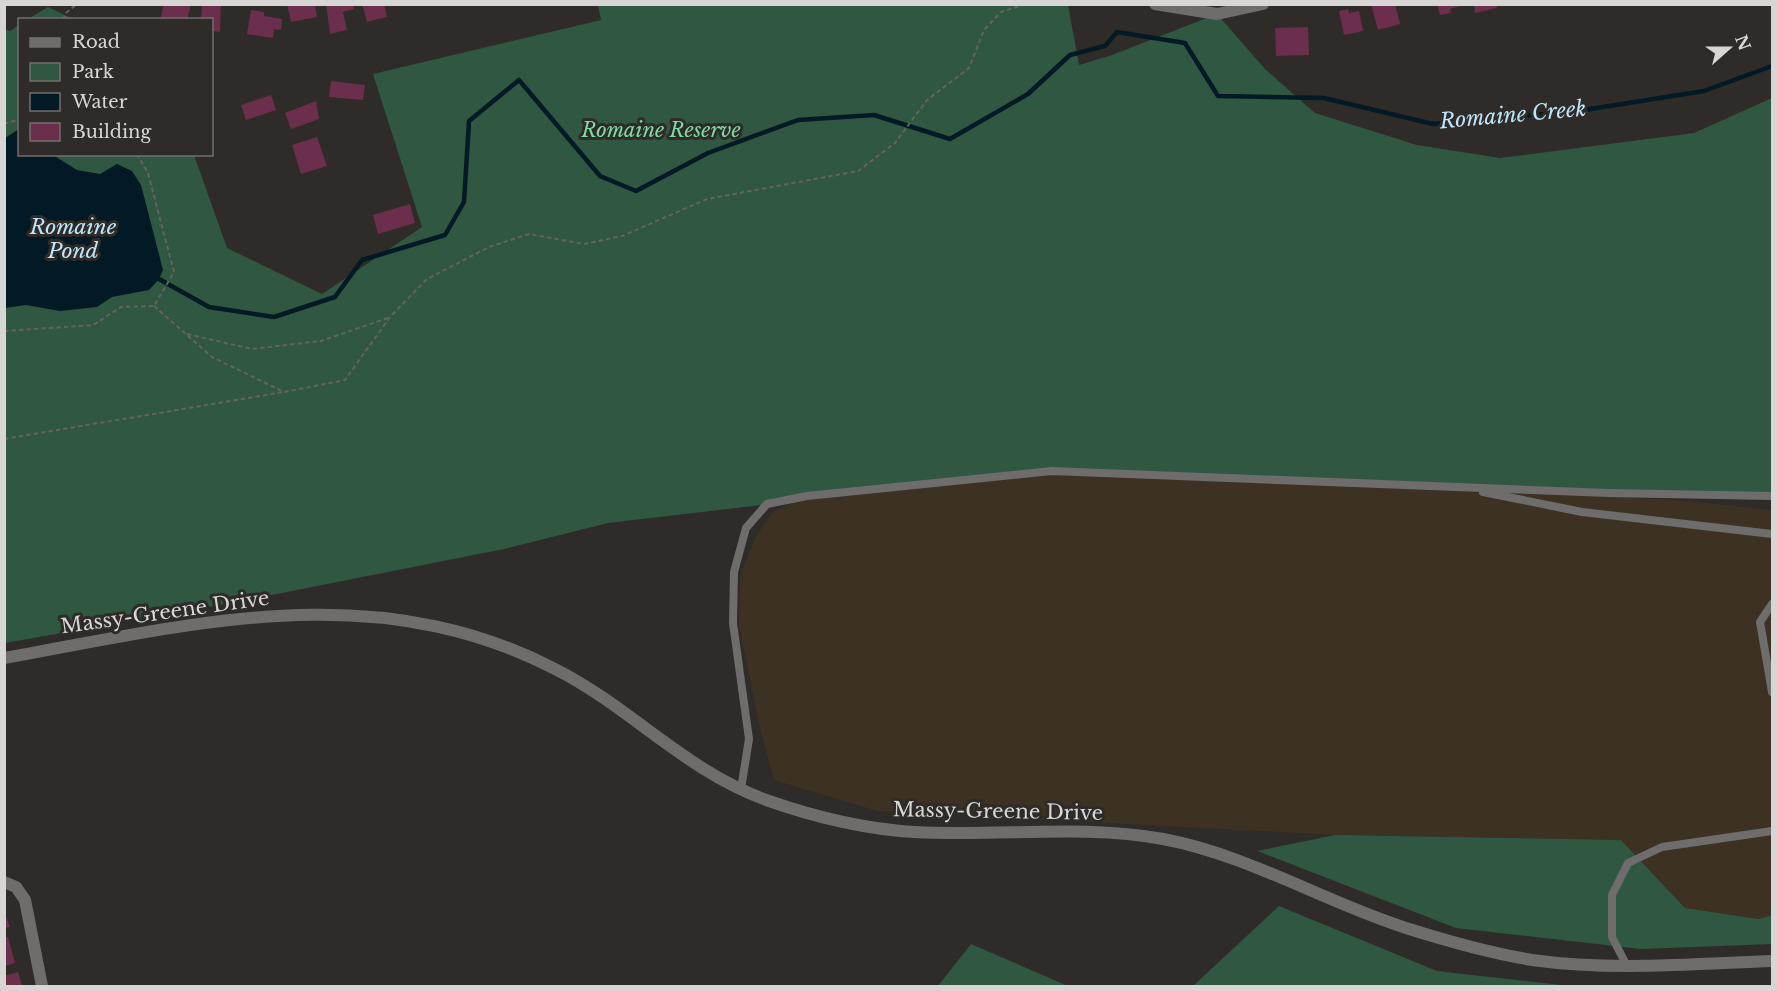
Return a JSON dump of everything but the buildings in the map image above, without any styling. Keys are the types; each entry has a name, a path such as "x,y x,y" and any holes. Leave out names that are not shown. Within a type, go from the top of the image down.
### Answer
{"street":[{"path":"1155,4 1217,14 1263,4"},
{"name":"Massy-Greene Drive","path":"4,658 148,630 242,616 320,613 377,616 429,625 495,643 557,669 614,704 699,767 770,801 848,824 912,832 1111,832 1167,840 1244,861 1372,916 1461,944 1532,959 1627,966 1773,961"},
{"path":"10,884 25,900 42,987"}],"lane":[{"path":"741,789 749,739 733,623 734,572 747,528 767,504 807,496 1052,471 1773,496"},
{"path":"1462,487 1582,512 1773,534"},
{"path":"1773,604 1760,622 1773,692"},
{"path":"1627,966 1612,937 1612,895 1628,863 1662,847 1773,831"}],"path":[{"path":"64,18 66,13 77,4"},
{"path":"4,439 345,380 390,317 427,279 489,247 529,234 584,244 622,236 707,199 858,171 894,143 927,100 969,68 984,30 1001,12 1026,4"},
{"path":"138,156 148,173 174,272 154,306"},
{"path":"4,331 93,326 121,307 154,306 212,357 284,392"},
{"path":"184,333 252,349 321,341 390,317"}],"shaded area":[{"path":"1052,471 1462,487 1688,501 1772,510 1772,915 1759,919 1685,908 1621,840 1335,835 877,811 774,780 759,724 739,625 740,576 756,536 773,512 807,496"}],"green space":[{"name":"Romaine Reserve","path":"598,5 1068,5 1079,65 1112,55 1217,14 1265,69 1315,113 1417,145 1500,158 1694,133 1772,98 1772,496 1052,471 608,523 504,549 242,601 5,643 5,29 10,31 18,26 18,156 194,156 227,248 322,294 422,227 373,74 601,20"},
{"path":"48,7 71,18 30,18"},
{"path":"1335,835 1621,840 1685,908 1759,919 1772,915 1772,944 1641,949 1456,928 1257,851"},
{"path":"1279,906 1437,971 1570,986 1193,986"},
{"path":"971,944 1068,986 938,986"}],"water":[{"name":"Romaine Pond","path":"18,130 18,156 55,156 77,170 100,174 117,164 132,171 141,185 163,270 159,279 149,290 112,297 97,307 60,311 26,305 5,308 5,138"}],"waterway":[{"name":"Romaine Creek","path":"159,279 209,307 274,317 335,297 362,260 445,235 464,202 469,121 519,80 600,176 636,191 708,153 798,120 874,115 950,139 1028,94 1070,55 1105,46 1117,32 1185,43 1218,96 1324,98 1433,124 1578,111 1704,91 1772,66"}]}
